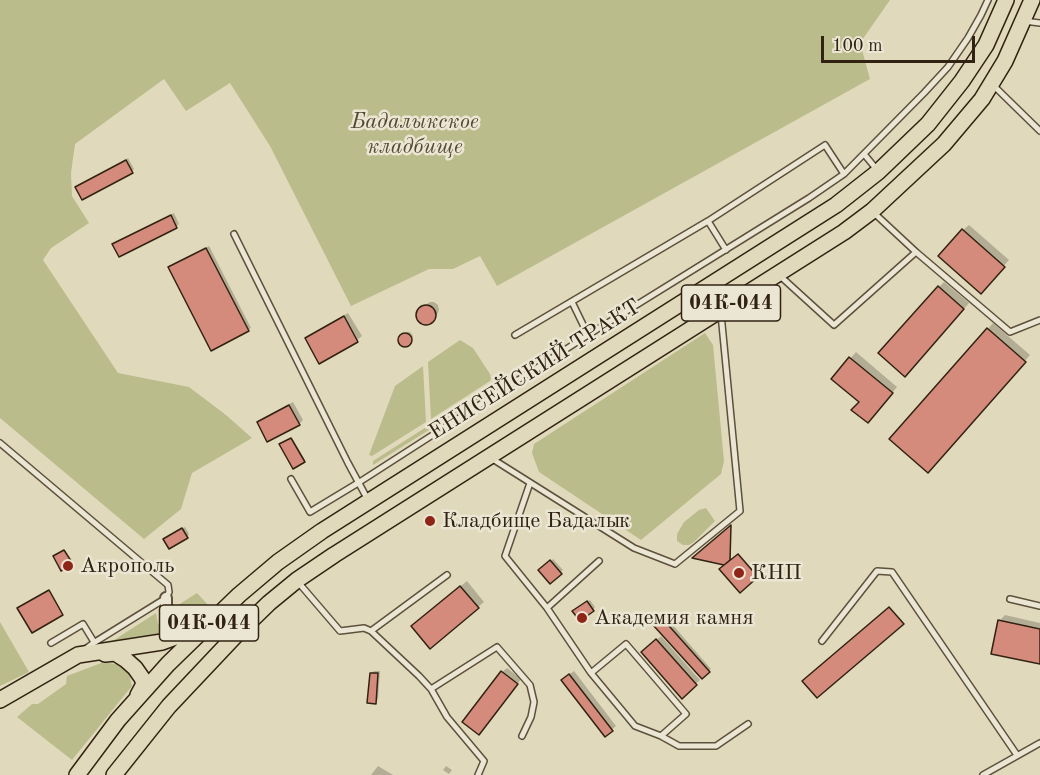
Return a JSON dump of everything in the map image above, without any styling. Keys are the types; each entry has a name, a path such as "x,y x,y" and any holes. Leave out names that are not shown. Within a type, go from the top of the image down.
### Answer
{"main road":[{"name":"ЕНИСЕЙСКИЙ ТРАКТ","path":"77,775 135,700 168,664 205,626 278,562 322,531 836,206 878,172 928,124 962,81 986,45 1006,0"},
{"name":"04К-044","path":"114,775 169,706 236,635 297,580 844,232 872,211 944,144 982,99 1005,61 1032,0"},
{"path":"369,502 382,524"},
{"path":"0,700 78,655 153,644 205,626"},
{"path":"78,655 115,653 126,660 135,668 144,684 135,700"}],"street":[{"path":"166,598 167,619 178,630 189,633"}],"lane":[{"path":"291,479 310,512 844,174 948,67 968,38 988,0"},
{"path":"1022,21 1040,23"},
{"path":"992,84 1040,131"},
{"path":"515,335 708,221 825,145 844,174"},
{"path":"864,154 878,172"},
{"path":"872,211 916,252 1010,332 1040,320"},
{"path":"708,221 726,250"},
{"path":"234,234 369,502"},
{"path":"777,274 834,325 916,252"},
{"path":"572,302 588,334"},
{"path":"490,457 634,548 675,564 740,511 720,310"},
{"path":"0,443 167,583 169,588 166,598 78,655"},
{"path":"530,483 506,556 547,608 591,673 635,726 661,735 679,746 716,746 748,724"},
{"path":"547,608 599,561"},
{"path":"822,641 877,571 892,572 1017,755"},
{"path":"371,632 447,575"},
{"path":"297,580 340,631 364,628 419,676 431,689 447,717 484,761 478,775"},
{"path":"1010,599 1040,606"},
{"path":"51,643 84,624 95,642"},
{"path":"591,673 626,644 686,714 661,735"},
{"path":"431,689 497,647 530,685 534,702 531,717 522,736"},
{"path":"983,775 1040,743"}],"green space":[{"name":"Бадалыкское кладбище","path":"0,0 890,0 860,43 870,79 497,286 480,256 453,269 429,269 351,306 270,146 230,83 186,111 164,79 75,144 71,173 72,196 89,223 51,248 43,260 118,373 189,387 252,438 192,473 181,509 144,539 0,418"},
{"path":"705,333 713,345 724,461 721,474 641,540 539,472 532,453 534,444"},
{"path":"460,340 473,348 491,379 431,419 428,362"},
{"path":"423,366 426,422 372,456 369,455 395,386"},
{"path":"494,384 491,391 373,465 373,461"},
{"path":"706,508 715,521 689,545 683,545 677,541 677,534 684,522 699,510"},
{"path":"197,593 209,606 192,621 185,624 178,621 174,616 175,607"},
{"path":"156,613 158,624 166,630 162,633 111,642"},
{"path":"0,622 29,672 0,686"},
{"path":"104,662 120,665 129,673 132,686 72,760 17,717 32,704 38,704 66,684 67,676"}],"building":[{"path":"126,160 133,173 82,200 75,187"},
{"path":"171,215 177,228 119,257 112,244"},
{"path":"962,229 1005,267 981,294 938,256"},
{"path":"206,248 249,331 211,351 168,267"},
{"path":"938,286 964,309 905,377 878,353"},
{"path":"426,305 433,308 436,315 433,322 426,325 419,322 416,315 419,308"},
{"path":"344,316 358,342 319,364 305,338"},
{"path":"987,328 1026,362 928,473 889,439"},
{"path":"405,333 410,335 412,340 410,345 405,347 400,345 398,340 400,335"},
{"path":"849,357 893,393 868,423 851,410 859,402 831,379"},
{"path":"289,405 300,425 267,442 257,422"},
{"path":"291,438 305,462 293,469 279,444"},
{"path":"731,525 730,560 724,565 692,558"},
{"path":"182,528 188,538 169,549 163,539"},
{"path":"64,550 73,564 61,571 53,556"},
{"name":"КНП","path":"738,554 758,577 740,593 719,569"},
{"path":"550,560 562,574 550,584 538,570"},
{"path":"460,586 479,608 430,649 411,626"},
{"path":"49,590 63,615 32,633 17,608"},
{"path":"587,601 594,611 580,621 572,611"},
{"path":"889,607 904,624 817,698 802,681"},
{"path":"662,618 710,672 702,679 653,625"},
{"path":"998,620 1040,629 1040,664 991,654"},
{"path":"656,639 697,685 682,699 641,652"},
{"path":"501,671 518,684 479,735 462,722"},
{"path":"370,673 378,673 376,704 367,703"},
{"path":"569,674 613,731 605,737 561,680"}],"place":[{"name":"Кладбище Бадалык","path":"430,521"},
{"name":"Акрополь","path":"68,566"},
{"name":"КНП","path":"739,573"},
{"name":"Академия камня","path":"582,618"}]}
